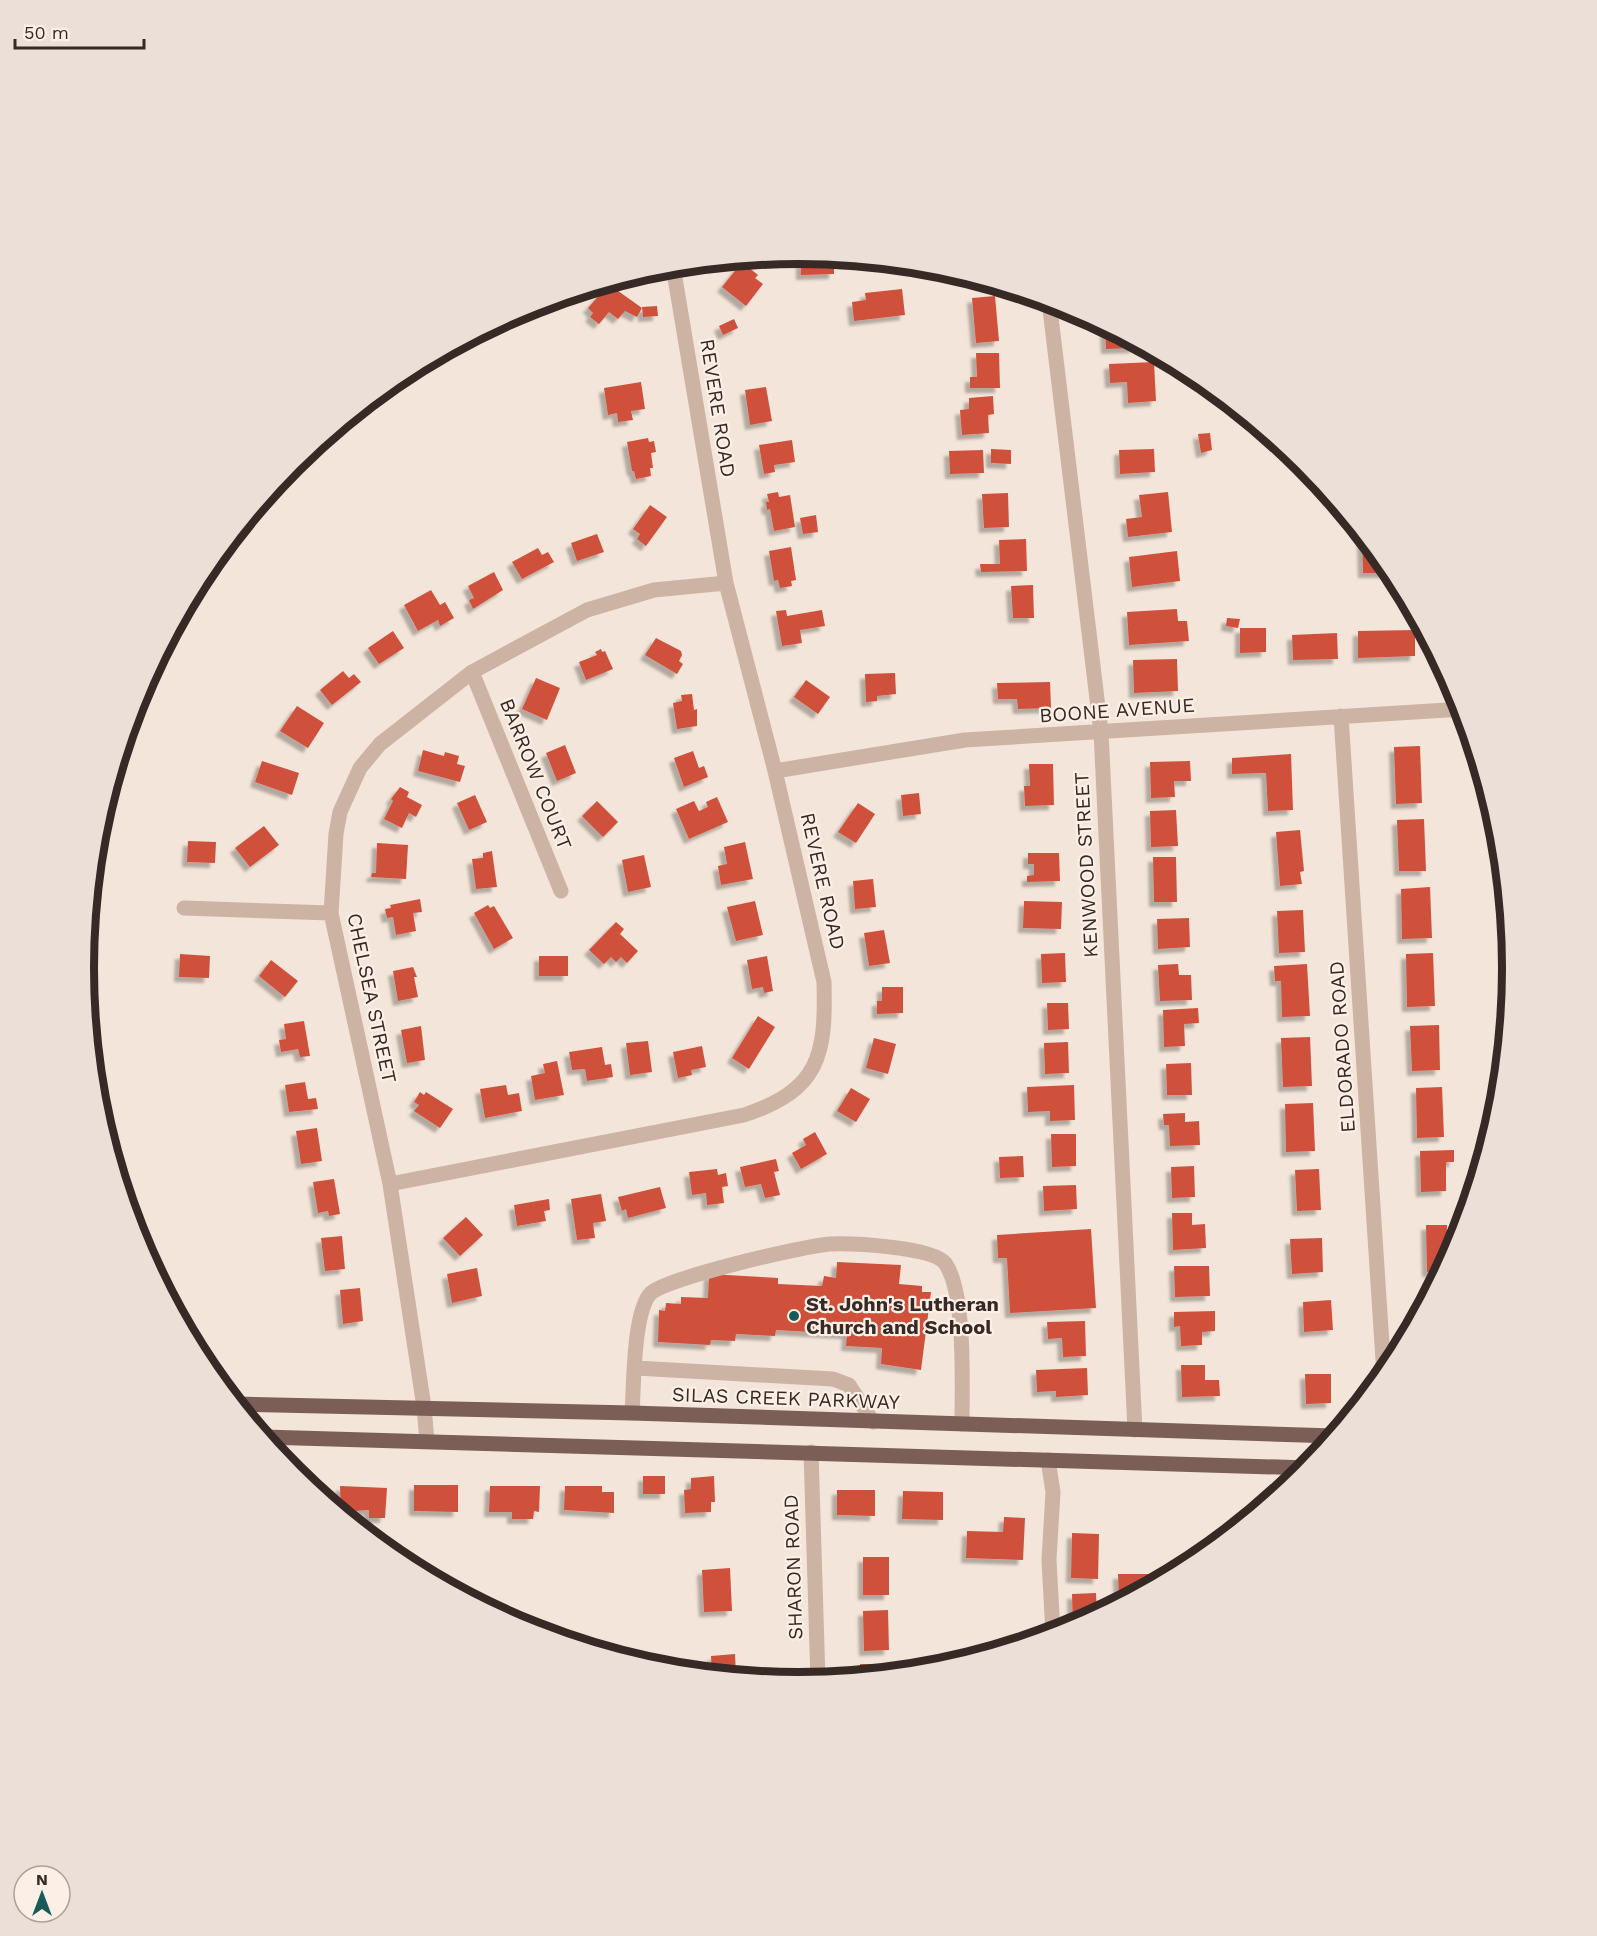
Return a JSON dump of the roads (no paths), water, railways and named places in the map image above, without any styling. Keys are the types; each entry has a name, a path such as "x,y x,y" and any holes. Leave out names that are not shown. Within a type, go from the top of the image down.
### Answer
{"main road":[{"name":"SILAS CREEK PARKWAY","path":"246,1404 632,1413 1325,1436"},
{"path":"274,1437 1294,1468"}],"street":[{"name":"REVERE ROAD","path":"390,1184 744,1115 767,1107 800,1085 810,1074 821,1045 825,1013 824,982 775,771 726,583 675,276"},
{"name":"KENWOOD STREET","path":"1050,311 1101,732 1135,1430"},
{"name":"CHELSEA STREET","path":"427,1441 424,1407 390,1184 331,913 336,834 340,812 360,768 380,744 403,723 472,672 587,610 654,590 726,583"},
{"name":"BARROW COURT","path":"472,672 561,891"},
{"name":"BOONE AVENUE","path":"775,771 965,740 1453,709"},
{"name":"ELDORADO ROAD","path":"1341,716 1383,1360"},
{"path":"184,908 331,913"},
{"path":"632,1413 641,1312 649,1295 658,1288 693,1275 829,1244 919,1251 943,1260 950,1272 957,1299 962,1424"},
{"path":"636,1368 833,1379 849,1385 873,1422"},
{"name":"SHARON ROAD","path":"811,1452 818,1671"},
{"path":"1048,1460 1053,1492 1049,1560 1052,1624"}],"place":[{"name":"St. John's Lutheran Church and School","path":"794,1316"}]}
